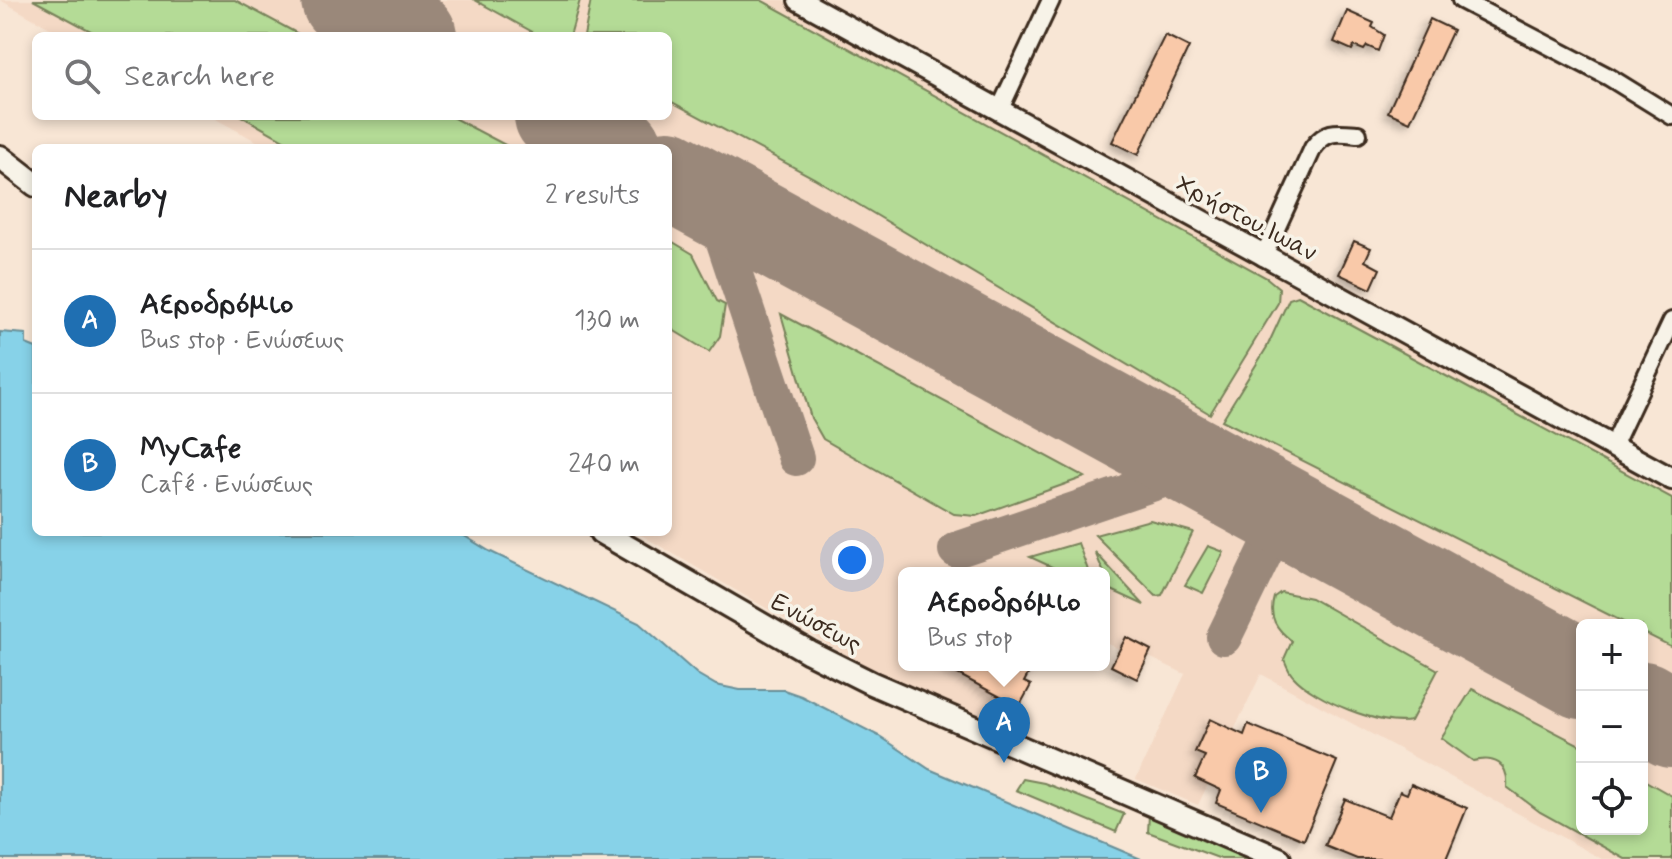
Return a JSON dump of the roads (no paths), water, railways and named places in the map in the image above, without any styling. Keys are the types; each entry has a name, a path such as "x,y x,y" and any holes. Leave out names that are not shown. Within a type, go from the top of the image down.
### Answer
{"main road":[{"path":"0,157 32,182"},
{"name":"Ενώσεως","path":"608,536 809,652 871,683 1279,859"}],"street":[{"name":"Χρήστου.Ιωαν","path":"799,0 1672,479"},
{"path":"999,111 1051,0"},
{"path":"1461,0 1596,70 1672,116"},
{"path":"1263,257 1313,148 1322,135 1330,132 1358,134"},
{"path":"1613,446 1672,321"}],"water":[{"path":"0,332 26,334 26,344 32,346 32,536 465,536 489,551 639,623 697,674 716,685 740,690 784,690 801,696 881,737 929,769 1141,859 0,859"}],"place":[{"name":"Αεροδρόμιο","path":"1004,763"},
{"name":"MyCafe","path":"1261,813"}]}
